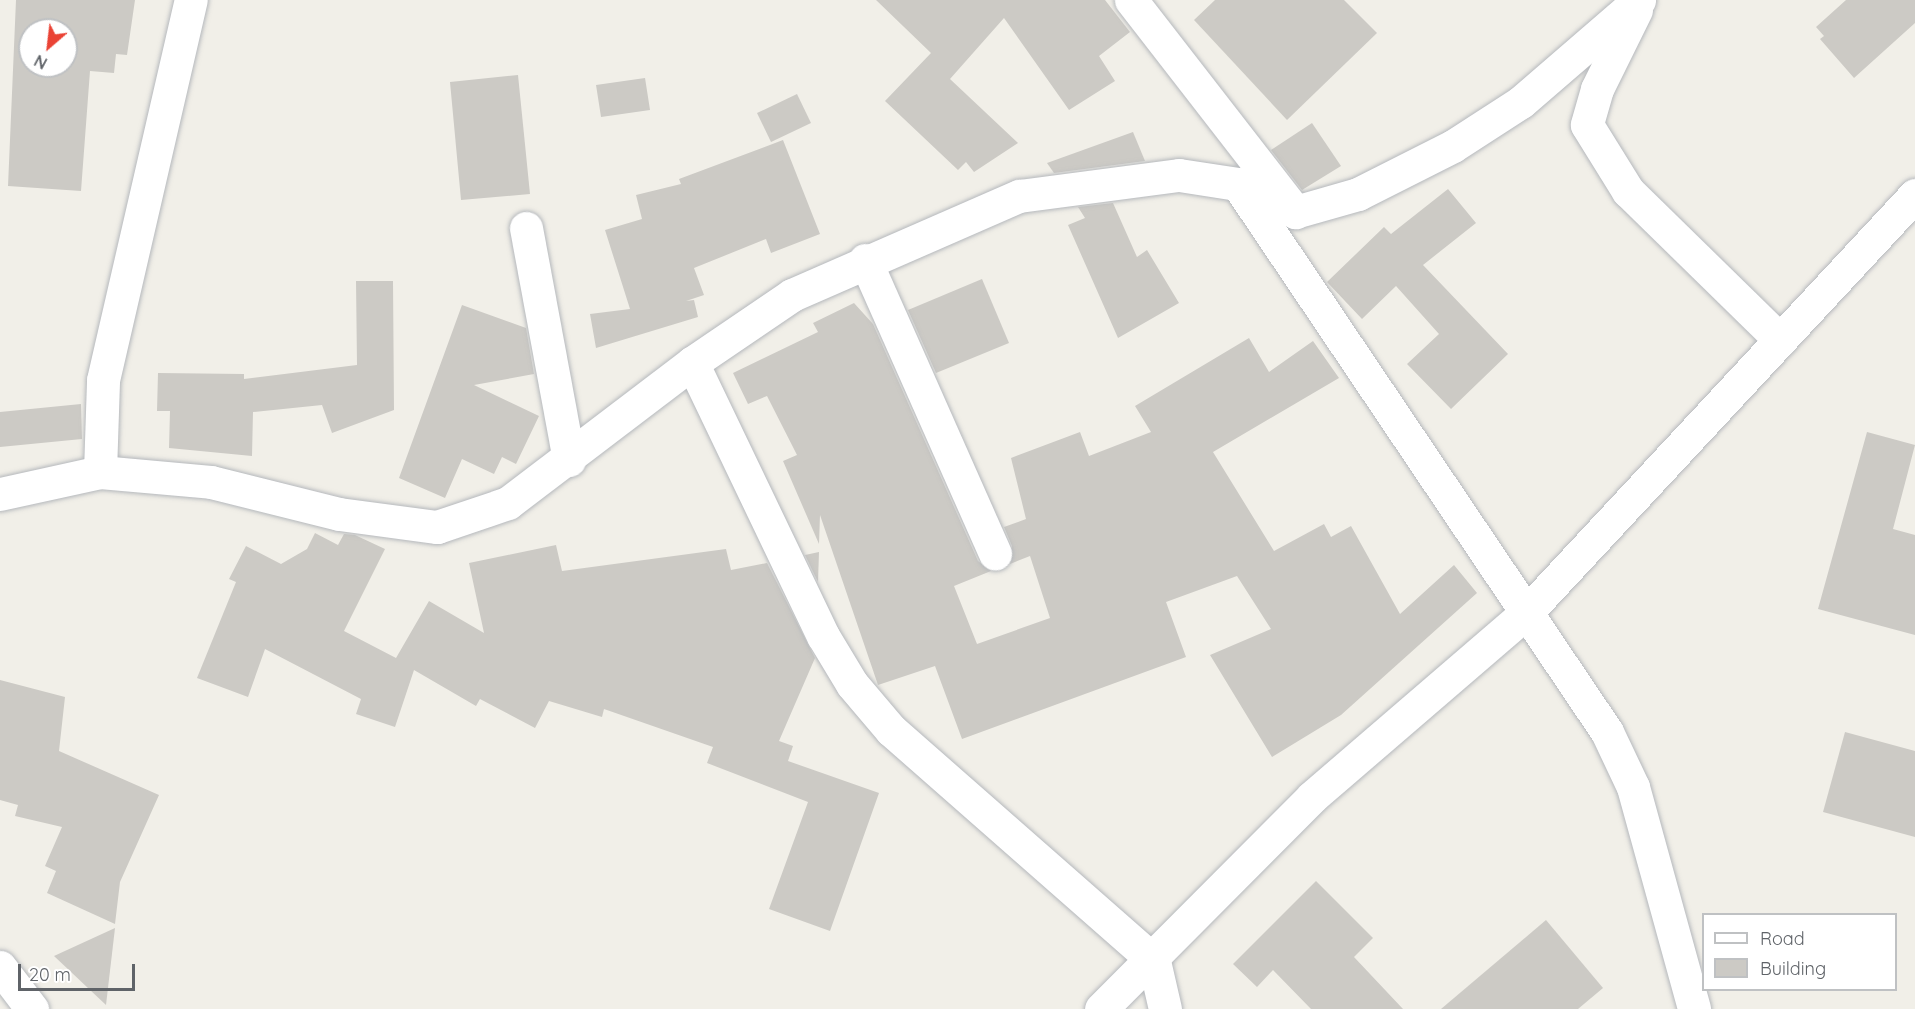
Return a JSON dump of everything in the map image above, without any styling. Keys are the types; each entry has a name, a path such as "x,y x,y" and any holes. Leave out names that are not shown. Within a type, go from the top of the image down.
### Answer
{"street":[{"path":"100,472 104,380 190,0"},
{"path":"1131,0 1295,212"},
{"path":"0,494 100,472 211,482 339,514 437,527 508,503 569,460 692,363 792,295 865,261 1019,196 1179,175 1238,184 1295,212 1358,194 1453,146 1521,102 1640,0"},
{"path":"1640,0 1598,89 1587,125 1628,191 1780,340"},
{"path":"1238,184 1607,732 1633,787 1694,1009"},
{"path":"1101,1009 1154,961 1312,797 1526,613 1915,195"},
{"path":"526,228 569,460"},
{"path":"865,261 995,553"},
{"path":"692,363 823,636 852,684 898,737 1154,961 1165,1009"},
{"path":"0,967 32,1009"}],"building":[{"path":"16,0 135,0 127,55 116,54 114,73 90,71 81,191 8,186"},
{"path":"876,0 1105,0 1130,32 1099,56 1115,81 1069,110 1004,18 950,79 1018,143 974,172 966,162 958,170 885,101 931,53"},
{"path":"1215,0 1344,0 1377,33 1287,120 1194,20"},
{"path":"1846,0 1915,0 1915,23 1854,78 1820,39 1824,36 1816,27"},
{"path":"518,75 530,194 461,200 450,82"},
{"path":"645,78 650,110 601,117 596,85"},
{"path":"797,94 811,123 771,142 757,113"},
{"path":"1312,123 1341,166 1302,190 1271,150"},
{"path":"1133,132 1145,161 1054,173 1047,163"},
{"path":"783,140 820,234 771,253 766,239 694,268 704,295 686,301 694,300 698,317 596,348 590,314 630,309 605,230 642,219 636,195 681,184 679,179"},
{"path":"1448,189 1476,223 1423,265 1508,354 1451,409 1407,364 1439,334 1396,286 1362,319 1327,282 1384,227 1391,234"},
{"path":"1113,203 1137,257 1147,250 1179,303 1118,338 1068,225 1085,218 1078,207"},
{"path":"982,279 1009,343 936,373 908,310"},
{"path":"356,281 393,281 394,410 332,433 322,405 253,412 252,456 169,448 170,411 157,411 158,373 244,374 244,379 357,365"},
{"path":"854,303 873,324 978,561 991,571 954,586 977,644 1050,618 1030,556 1010,564 1012,546 1004,527 1026,519 1011,458 1080,432 1089,456 1151,432 1135,406 1249,338 1269,372 1313,341 1339,378 1213,452 1274,551 1324,524 1331,537 1351,526 1400,614 1454,565 1477,593 1341,715 1272,757 1210,655 1271,629 1237,576 1166,602 1186,657 962,739 935,666 878,685 820,515 819,544 783,461 797,455 767,396 748,404 733,373 818,332 813,323"},
{"path":"462,305 526,328 534,374 474,385 539,416 516,464 502,457 494,474 462,459 445,498 399,478"},
{"path":"81,404 82,439 0,447 0,412"},
{"path":"1867,432 1915,445 1893,529 1915,535 1915,635 1818,609"},
{"path":"315,533 338,545 344,534 355,535 385,549 344,631 396,658 429,601 484,633 469,563 556,545 562,571 726,549 731,570 767,563 815,658 779,741 793,746 788,761 879,793 830,931 769,909 808,802 707,763 713,747 604,709 602,717 549,701 535,728 480,699 476,706 414,670 395,727 356,714 361,699 265,649 248,697 197,678 236,582 229,579 246,546 281,564 307,549"},
{"path":"819,552 818,582 805,555"},
{"path":"0,680 65,697 59,751 159,795 120,882 115,924 47,893 56,871 45,866 62,827 15,816 18,805 0,800"},
{"path":"1845,732 1915,751 1915,837 1823,812"},
{"path":"1316,881 1373,938 1354,957 1403,1009 1311,1009 1273,970 1257,987 1233,964"},
{"path":"1546,920 1603,988 1578,1009 1441,1009"},
{"path":"115,928 106,1005 54,956"}]}
